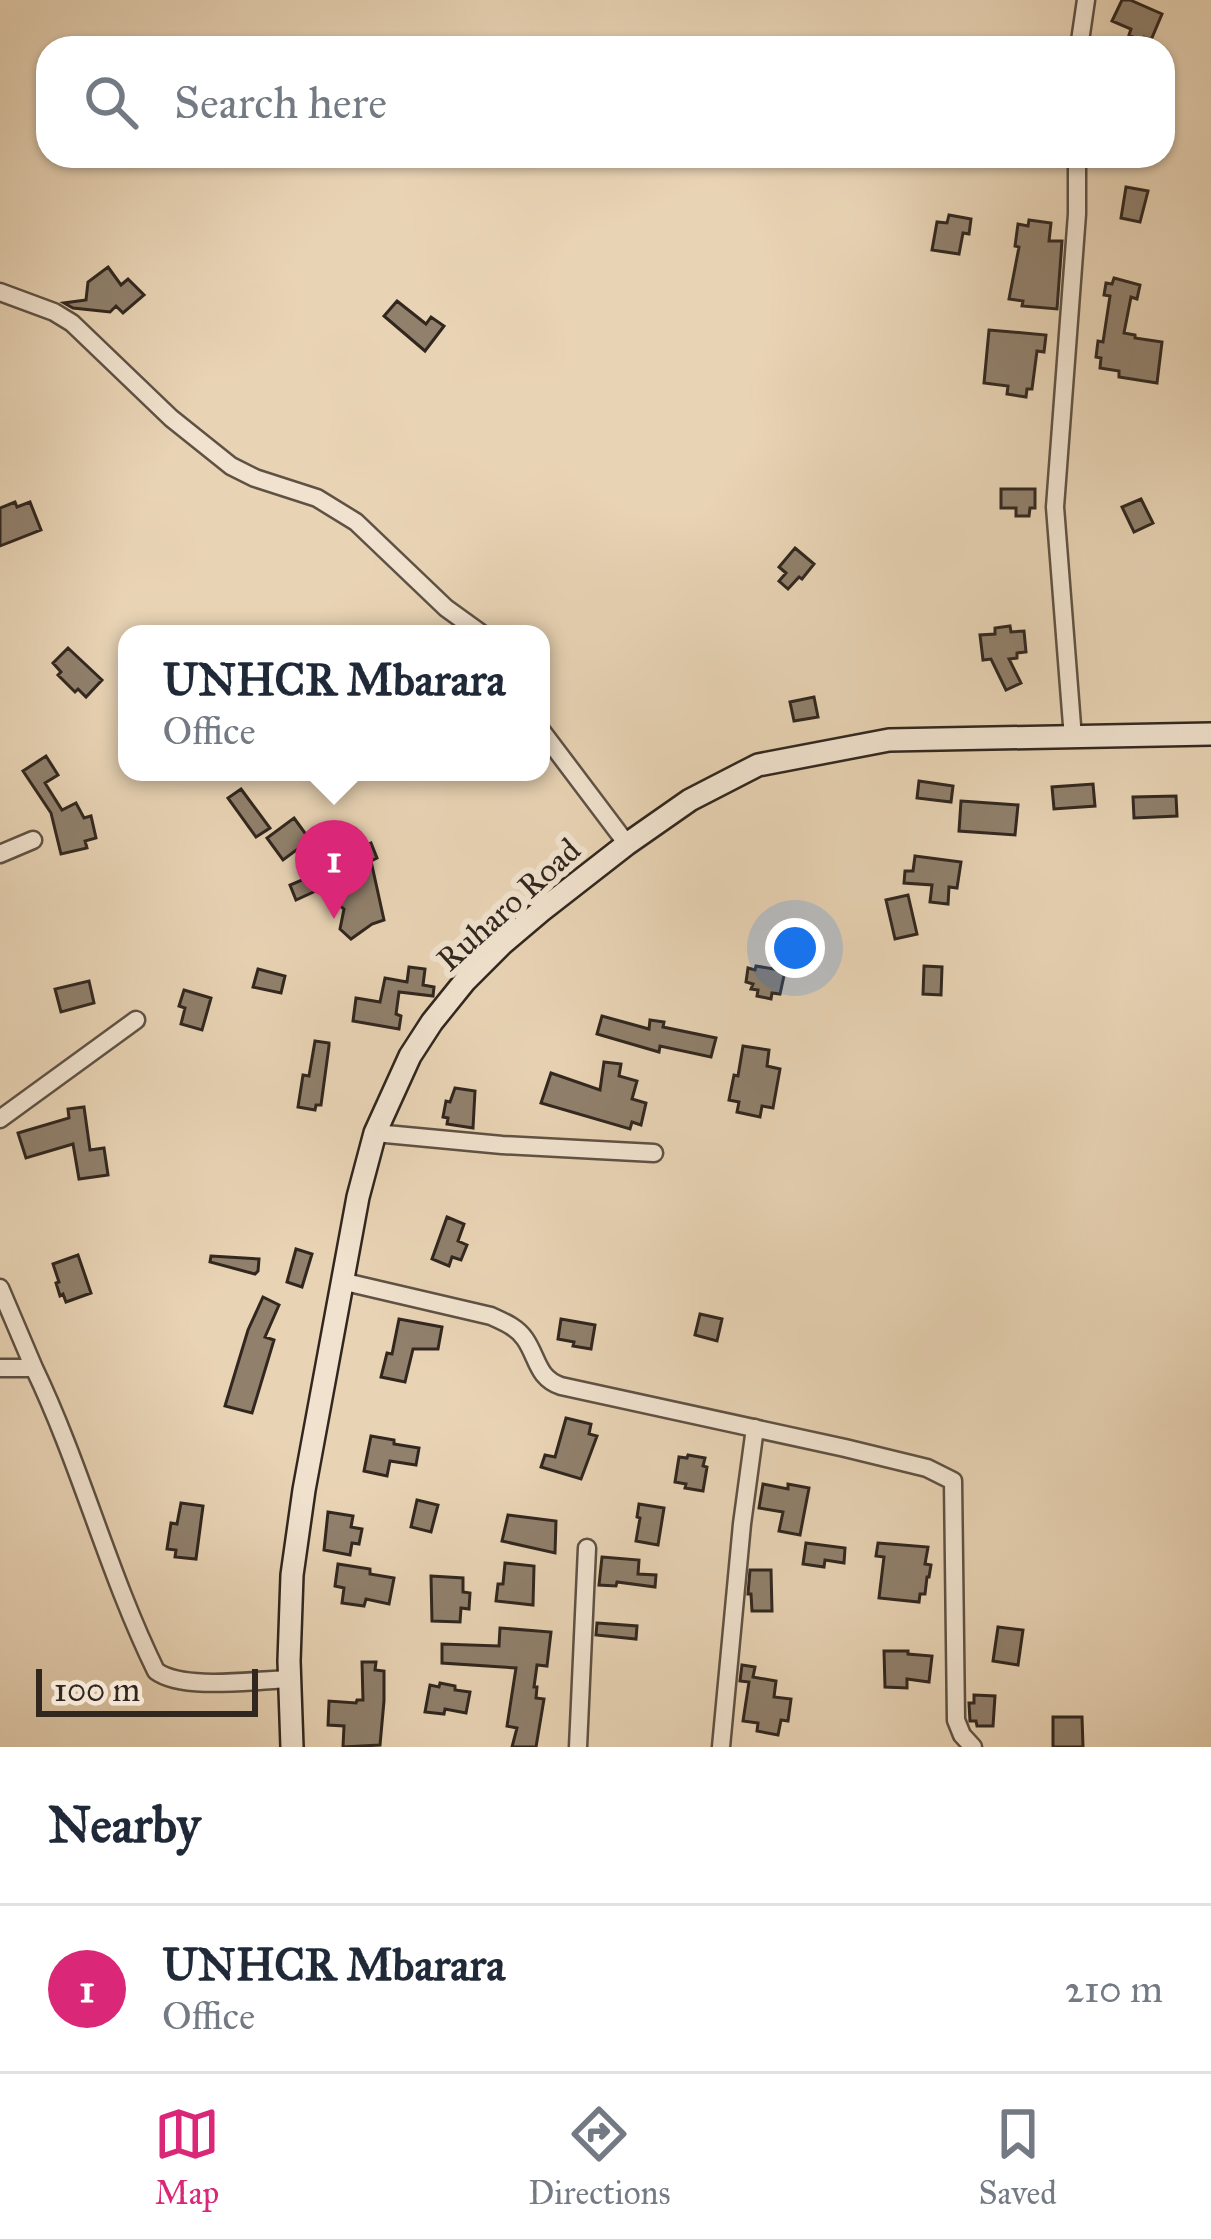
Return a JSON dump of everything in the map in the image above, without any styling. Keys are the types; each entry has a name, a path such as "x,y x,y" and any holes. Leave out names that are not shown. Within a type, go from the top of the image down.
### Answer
{"street":[{"path":"1080,36 1086,0"},
{"path":"1073,738 1055,507 1077,214 1076,168"},
{"path":"0,292 72,323 171,418 231,466 317,498 356,522 470,625"},
{"name":"Ruharo Road","path":"292,1747 292,1575 340,1281 375,1133 410,1056 464,981 502,944 627,844 690,800 758,765 889,740 1211,734"},
{"path":"550,742 627,844"},
{"path":"0,854 33,840"},
{"path":"0,1119 136,1020"},
{"path":"375,1133 654,1153"},
{"path":"340,1281 506,1323 523,1336 550,1382 927,1468 953,1480 956,1720 965,1743"},
{"path":"0,1288 156,1671 170,1679 204,1682 290,1678"},
{"path":"0,1368 34,1368"},
{"path":"721,1747 755,1428"},
{"path":"578,1747 586,1548"}],"building":[{"path":"1122,0 1162,14 1153,36 1131,36 1131,29 1112,21"},
{"path":"1126,187 1148,191 1140,222 1121,218"},
{"path":"949,215 971,219 959,254 932,250 937,222 947,223"},
{"path":"1029,220 1051,223 1049,241 1062,241 1057,309 1022,306 1023,301 1009,299 1019,247 1015,246 1018,224 1028,226"},
{"path":"108,267 121,285 128,279 144,295 123,313 116,306 110,312 64,303 86,300 88,282"},
{"path":"1114,278 1140,285 1137,299 1131,297 1124,333 1162,342 1157,383 1119,377 1119,371 1100,368 1098,341 1103,342 1110,296 1104,295 1106,283 1112,284"},
{"path":"397,301 426,324 431,317 444,326 425,351 384,316"},
{"path":"989,330 1046,335 1044,352 1037,351 1032,389 1027,389 1026,397 1007,394 1008,386 984,383"},
{"path":"1001,489 1035,489 1035,508 1030,508 1029,516 1016,516 1016,508 1001,508"},
{"path":"1141,499 1153,523 1134,532 1122,507"},
{"path":"15,502 17,507 30,502 41,530 0,546 0,508"},
{"path":"795,548 814,564 788,589 779,581 786,573 779,567"},
{"path":"1010,626 1011,632 1024,631 1026,652 1009,659 1021,683 1006,690 991,659 983,660 980,635"},
{"path":"68,648 102,680 86,697 58,675 61,672 53,663"},
{"path":"814,697 818,717 794,721 790,702"},
{"path":"46,756 58,775 45,783 62,810 76,803 84,818 91,816 96,838 85,841 87,848 61,854 51,813 23,771"},
{"path":"919,781 953,786 951,802 917,798"},
{"path":"1093,784 1095,806 1054,809 1052,787"},
{"path":"241,789 270,828 256,837 228,798"},
{"path":"1176,796 1177,816 1134,818 1133,797"},
{"path":"961,801 1018,805 1015,835 959,831"},
{"path":"294,818 310,840 283,860 267,838"},
{"path":"371,843 384,920 351,939 340,929 344,909 320,889 296,900 290,885 340,864 337,858"},
{"path":"915,856 961,862 957,888 949,887 948,904 930,902 932,885 904,883 905,871 913,871"},
{"path":"908,895 917,934 895,939 886,900"},
{"path":"756,966 785,971 780,994 772,993 771,999 751,989 753,984 746,982 748,968 755,970"},
{"path":"924,966 942,967 941,995 923,994"},
{"path":"409,967 425,969 423,985 434,987 433,996 399,992 399,1029 353,1021 356,998 380,1002 385,978 407,982"},
{"path":"258,969 285,976 281,993 253,987"},
{"path":"89,981 94,1003 61,1012 55,989"},
{"path":"184,990 211,998 202,1030 181,1024"},
{"path":"602,1016 649,1029 650,1020 664,1022 663,1027 716,1038 711,1057 660,1046 659,1052 597,1034"},
{"path":"315,1041 329,1046 321,1105 315,1110 298,1107"},
{"path":"743,1046 769,1050 767,1066 780,1069 773,1108 762,1106 760,1117 737,1112 739,1102 729,1100"},
{"path":"604,1062 621,1064 619,1076 637,1081 632,1099 646,1103 641,1125 632,1122 630,1129 541,1103 551,1073 600,1090"},
{"path":"455,1088 475,1091 473,1128 447,1124 448,1118 443,1117"},
{"path":"84,1107 90,1150 104,1148 108,1175 79,1179 73,1144 26,1158 18,1133 69,1118 68,1109"},
{"path":"447,1217 464,1224 458,1241 467,1245 461,1260 452,1257 449,1266 432,1259"},
{"path":"296,1249 312,1254 302,1287 287,1282"},
{"path":"78,1255 91,1293 66,1302 60,1296 53,1264"},
{"path":"211,1256 259,1259 258,1271 210,1262"},
{"path":"263,1297 279,1305 265,1337 274,1340 252,1413 225,1406"},
{"path":"700,1314 722,1319 717,1341 695,1335"},
{"path":"399,1319 442,1327 438,1349 413,1349 405,1382 381,1377 387,1353 392,1354"},
{"path":"561,1319 595,1325 591,1349 558,1339"},
{"path":"566,1418 591,1424 589,1434 597,1436 581,1479 541,1467 545,1455 555,1457"},
{"path":"371,1436 419,1448 416,1465 390,1461 387,1476 364,1471"},
{"path":"679,1457 705,1458 703,1491 675,1482"},
{"path":"763,1484 809,1488 800,1535 779,1531 783,1512 759,1508"},
{"path":"417,1500 438,1505 431,1532 411,1527"},
{"path":"181,1503 203,1506 196,1559 175,1557 176,1550 167,1549 171,1523 177,1524"},
{"path":"639,1504 664,1508 658,1545 636,1541"},
{"path":"328,1512 353,1516 351,1527 362,1529 350,1555 324,1550"},
{"path":"508,1515 556,1521 555,1553 502,1541"},
{"path":"806,1543 845,1548 844,1563 803,1564"},
{"path":"878,1543 928,1547 925,1564 931,1565 919,1602 879,1598 884,1557 876,1556"},
{"path":"602,1557 639,1560 638,1574 656,1575 655,1587 617,1582 616,1586 599,1585"},
{"path":"505,1563 534,1566 533,1605 496,1601"},
{"path":"338,1564 394,1578 389,1604 366,1599 364,1606 342,1603 344,1588 335,1586"},
{"path":"750,1570 771,1570 772,1611 752,1611"},
{"path":"431,1576 463,1578 463,1592 470,1593 469,1609 461,1608 460,1622 432,1621"},
{"path":"597,1623 637,1626 636,1639 596,1635"},
{"path":"998,1627 1023,1630 1018,1665 993,1661"},
{"path":"500,1628 551,1632 547,1666 537,1665 534,1687 536,1698 544,1699 536,1747 512,1747 517,1728 507,1726 516,1668 442,1663 442,1644 499,1646"},
{"path":"884,1651 932,1656 929,1682 907,1679 907,1688 885,1687"},
{"path":"362,1662 376,1662 375,1670 384,1671 380,1745 343,1747 344,1726 328,1725 329,1701 363,1700"},
{"path":"742,1665 755,1667 753,1677 776,1681 774,1697 791,1699 788,1721 781,1720 778,1735 757,1731 758,1723 743,1721 749,1682 740,1681"},
{"path":"440,1683 470,1692 466,1713 425,1712 430,1685 439,1687"},
{"path":"974,1695 995,1696 993,1726 970,1721 969,1703 974,1703"},
{"path":"1053,1717 1082,1717 1083,1747 1053,1747"}],"place":[{"name":"UNHCR Mbarara","path":"334,919"}]}
